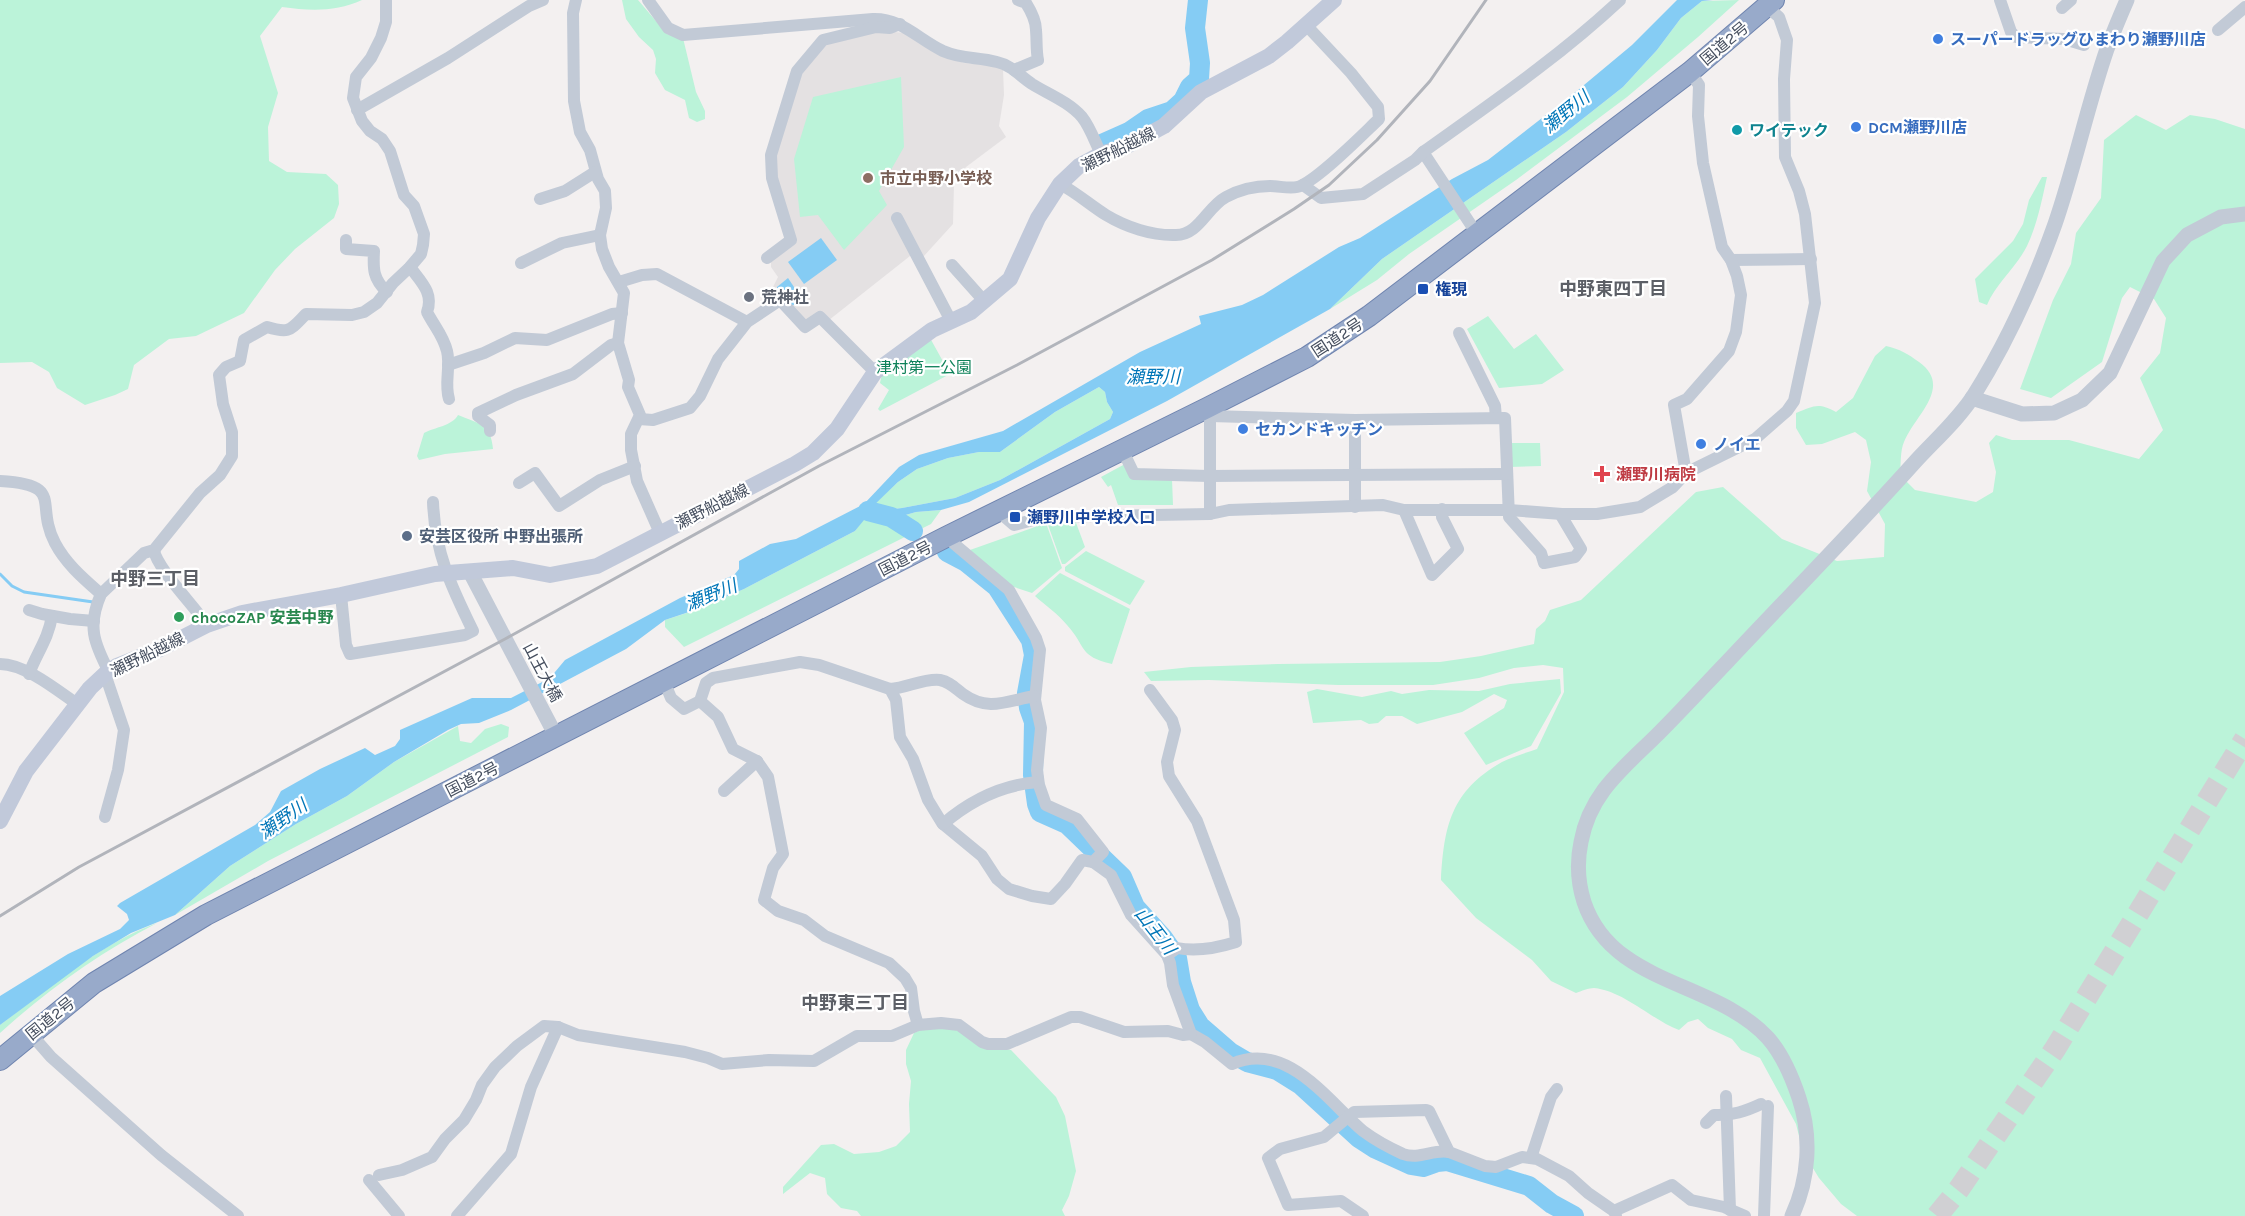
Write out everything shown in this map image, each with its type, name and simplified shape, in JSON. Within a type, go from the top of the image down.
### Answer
[{"type":"highway","name":"国道2号","points":[[0,1060],[94,982],[188,926],[556,735],[946,537],[1208,412],[1322,348],[1369,316],[1472,226],[1690,72],[1771,4]]},
{"type":"main road","name":"瀬野船越線","points":[[0,821],[26,771],[77,704],[107,673],[207,625],[242,612],[446,574],[513,568],[550,575],[597,566],[813,453],[842,423],[875,372],[932,330],[972,312],[1010,279],[1038,218],[1060,184],[1079,166],[1101,154],[1125,147],[1164,126],[1201,92],[1269,56],[1307,26],[1334,0]]},
{"type":"street","points":[[105,818],[118,770],[124,730],[107,673],[93,637],[94,621],[101,594],[144,553],[154,550],[200,493],[220,475],[232,456],[232,432],[223,404],[219,375],[226,368],[240,361],[244,340],[267,327],[284,332],[306,314],[352,315],[364,312],[377,303],[421,254],[424,234],[414,206],[404,195],[390,151],[382,139],[370,131],[362,121],[353,98],[356,77],[371,58],[381,38],[386,22],[386,0]]},
{"type":"street","points":[[357,110],[448,58],[529,6],[543,0]]},
{"type":"street","points":[[576,0],[573,13],[572,52],[574,101],[580,132],[590,150],[595,172],[605,191],[606,208],[600,235],[602,249],[624,293],[618,343],[629,380],[628,387],[640,415],[631,434],[630,444],[637,481],[660,533]]},
{"type":"street","points":[[648,0],[668,28],[683,34],[873,19],[885,19],[900,24],[944,52],[966,59],[996,62],[1014,70],[1029,82],[1071,106],[1083,118],[1101,154]]},
{"type":"street","points":[[1014,70],[1038,60],[1035,47],[1036,30],[1032,14],[1026,3],[1018,0]]},
{"type":"street","points":[[1303,185],[1320,198],[1363,195],[1502,96],[1587,31],[1620,0]]},
{"type":"street","points":[[2000,0],[2011,32],[2016,37],[2064,39],[2084,45]]},
{"type":"street","points":[[1792,1216],[1806,1177],[1807,1126],[1793,1080],[1768,1038],[1747,1021],[1726,1008],[1645,970],[1613,948],[1594,927],[1580,887],[1580,844],[1586,819],[1605,786],[1659,734],[1858,524],[1972,398],[2012,325],[2039,267],[2056,219],[2107,49],[2127,0]]},
{"type":"street","points":[[999,512],[1014,525],[1044,517],[1210,514],[1229,510],[1383,505],[1404,510],[1509,510],[1598,514],[1640,507],[1673,487],[1686,473],[1755,439],[1787,411],[1794,401],[1815,303],[1805,214],[1799,191],[1785,157],[1786,40],[1779,17],[1771,4]]},
{"type":"street","points":[[2218,30],[2245,7]]},
{"type":"street","points":[[767,258],[791,240],[772,178],[771,155],[797,71],[823,40],[876,27],[890,28],[900,24]]},
{"type":"street","points":[[1060,184],[1129,227],[1175,235],[1186,234],[1219,201],[1239,191],[1259,187],[1296,188],[1303,185],[1337,159],[1378,120],[1378,107],[1351,73],[1307,26]]},
{"type":"street","points":[[1686,473],[1674,405],[1687,399],[1729,351],[1736,332],[1741,295],[1731,260],[1722,247],[1703,163],[1698,116],[1699,85],[1690,72]]},
{"type":"street","points":[[1423,152],[1472,226]]},
{"type":"street","points":[[540,199],[565,191],[595,172]]},
{"type":"street","points":[[1972,398],[2022,414],[2054,413],[2082,400],[2110,374],[2163,261],[2187,235],[2221,217],[2245,214]]},
{"type":"street","points":[[897,219],[951,321]]},
{"type":"street","points":[[521,262],[562,243],[600,235]]},
{"type":"street","points":[[346,240],[346,249],[374,251],[373,271],[376,280],[387,292]]},
{"type":"street","points":[[1731,260],[1811,259]]},
{"type":"street","points":[[952,265],[985,302]]},
{"type":"street","points":[[410,267],[429,293],[429,305],[426,312],[441,334],[448,352],[449,399]]},
{"type":"street","points":[[619,282],[642,275],[657,274],[693,296],[747,322]]},
{"type":"street","points":[[639,419],[653,420],[690,408],[700,396],[718,359],[747,322],[780,300],[805,327],[820,318],[875,372]]},
{"type":"street","points":[[448,365],[484,353],[515,338],[547,340],[612,314],[622,313]]},
{"type":"street","points":[[1459,333],[1495,406],[1496,418]]},
{"type":"street","points":[[490,430],[490,425],[478,416],[478,412],[573,374],[611,345],[618,343]]},
{"type":"street","points":[[1210,514],[1208,412],[1355,420],[1505,418],[1509,517],[1541,553],[1544,563],[1575,556],[1581,549],[1562,514]]},
{"type":"street","points":[[1355,420],[1355,507]]},
{"type":"street","points":[[1123,452],[1134,474],[1209,476],[1507,474]]},
{"type":"street","points":[[519,483],[535,473],[559,506],[600,480],[635,466]]},
{"type":"street","points":[[0,481],[21,482],[39,489],[46,501],[47,525],[50,534],[61,554],[101,594]]},
{"type":"street","points":[[341,595],[346,645],[351,654],[473,631],[446,574],[434,519],[433,502]]},
{"type":"street","points":[[1404,510],[1432,575],[1458,549],[1443,518],[1442,509]]},
{"type":"street","points":[[946,537],[1009,591],[1036,638],[1040,656],[1031,696],[1041,728],[1035,782],[1046,805],[1077,819],[1096,859],[1111,875],[1131,915],[1170,952],[1176,995],[1191,1034]]},
{"type":"street","points":[[154,550],[154,558],[163,572],[172,579],[207,625]]},
{"type":"street","name":"山王大橋","points":[[470,572],[556,735]]},
{"type":"street","points":[[29,610],[52,616],[94,621]]},
{"type":"street","points":[[29,674],[35,658],[47,640],[52,616]]},
{"type":"street","points":[[664,681],[671,698],[684,709],[700,701],[706,683],[713,678],[800,662],[819,665],[864,679],[890,690],[913,686],[923,681],[948,682],[965,696],[985,705],[1031,696]]},
{"type":"street","points":[[0,664],[6,664],[39,678],[77,704]]},
{"type":"street","points":[[890,690],[896,700],[900,737],[913,759],[928,800],[943,824],[987,861],[991,871],[1003,884],[1018,893],[1051,899],[1082,860],[1096,859]]},
{"type":"street","points":[[1150,690],[1172,720],[1174,730],[1167,762],[1169,776],[1197,821],[1234,920],[1236,942],[1212,949],[1193,948],[1170,952]]},
{"type":"street","points":[[700,701],[718,717],[733,749],[757,761],[771,784],[774,816],[783,854],[773,868],[764,900],[778,911],[804,920],[825,936],[889,963],[905,978],[911,988],[918,1025]]},
{"type":"street","points":[[724,791],[757,761]]},
{"type":"street","points":[[943,824],[961,809],[989,793],[1006,786],[1035,782]]},
{"type":"street","points":[[399,1216],[374,1177],[402,1170],[432,1156],[464,1120],[482,1085],[495,1067],[517,1046],[544,1026],[558,1027],[578,1035],[685,1052],[722,1064],[769,1060],[814,1061],[857,1036],[892,1036],[918,1025],[950,1022],[959,1025],[982,1042],[1007,1044],[1071,1017],[1080,1017],[1124,1032],[1168,1031],[1184,1035],[1191,1034],[1205,1042],[1232,1064],[1252,1057],[1280,1061],[1318,1087],[1345,1119],[1403,1154],[1419,1156],[1442,1150],[1485,1166],[1496,1167],[1522,1157],[1537,1158],[1569,1176],[1615,1214],[1672,1185],[1691,1200],[1745,1216]]},
{"type":"street","points":[[457,1216],[511,1154],[531,1087],[558,1027]]},
{"type":"street","points":[[30,1033],[51,1057],[152,1148],[238,1216]]},
{"type":"street","points":[[1532,1158],[1551,1097],[1557,1089]]},
{"type":"street","points":[[1726,1096],[1730,1210]]},
{"type":"street","points":[[1706,1123],[1714,1115],[1727,1116],[1764,1105],[1764,1216]]},
{"type":"street","points":[[1363,1216],[1341,1201],[1288,1204],[1268,1158],[1287,1147],[1324,1137],[1354,1112],[1429,1111],[1449,1152]]},
{"type":"shaded area","name":"市立中野小学校","points":[[875,30],[905,33],[941,55],[964,63],[989,65],[1003,69],[1004,95],[999,126],[1006,137],[966,167],[954,184],[953,224],[923,257],[910,256],[829,320],[806,322],[774,292],[773,287],[778,277],[771,267],[771,258],[794,241],[776,171],[776,154],[802,73],[825,43]]},
{"type":"green space","points":[[0,0],[362,0],[342,7],[323,10],[282,7],[260,36],[278,93],[268,127],[269,161],[287,172],[326,174],[338,185],[339,204],[334,218],[295,249],[275,270],[244,313],[196,336],[169,339],[134,365],[128,389],[85,405],[57,388],[49,372],[32,362],[0,363]]},
{"type":"green space","points":[[622,0],[638,0],[667,34],[683,38],[696,92],[705,111],[705,119],[697,122],[689,118],[685,100],[665,90],[655,73],[656,59],[653,50],[639,37],[626,19]]},
{"type":"green space","points":[[1739,0],[1627,97],[1516,180],[1409,254],[1377,280],[1330,309],[1382,259],[1566,132],[1623,87],[1657,50],[1681,18],[1702,1]]},
{"type":"green space","points":[[901,77],[904,147],[879,191],[887,205],[844,250],[818,215],[800,217],[794,159],[813,97]]},
{"type":"green space","points":[[2136,115],[2166,130],[2190,115],[2215,119],[2245,129],[2245,1216],[1857,1216],[1841,1204],[1819,1178],[1803,1152],[1796,1124],[1760,1058],[1741,1050],[1732,1039],[1708,1028],[1698,1019],[1688,1022],[1679,1030],[1616,994],[1594,988],[1576,993],[1551,981],[1532,960],[1476,918],[1441,880],[1448,827],[1461,798],[1471,785],[1502,762],[1537,749],[1564,692],[1563,668],[1543,665],[1514,668],[1479,678],[1433,685],[1338,685],[1209,680],[1151,681],[1144,672],[1191,667],[1278,664],[1440,662],[1481,656],[1534,644],[1536,629],[1545,621],[1550,610],[1581,600],[1696,492],[1723,487],[1782,539],[1837,561],[1884,557],[1885,524],[1867,491],[1871,462],[1866,440],[1855,432],[1822,444],[1806,445],[1796,428],[1796,413],[1816,406],[1836,412],[1853,398],[1875,356],[1886,346],[1904,352],[1919,362],[1929,372],[1933,381],[1928,402],[1909,432],[1902,450],[1900,475],[1915,490],[1976,502],[1993,492],[1996,472],[1989,443],[1996,435],[2012,440],[2069,440],[2139,459],[2163,430],[2140,378],[2160,353],[2166,318],[2154,299],[2130,287],[2122,298],[2102,362],[2051,398],[2020,389],[2053,300],[2071,264],[2076,233],[2101,198],[2104,140]]},
{"type":"green space","points":[[2042,177],[2047,177],[2027,246],[1987,305],[1979,302],[1975,279],[2013,241],[2023,224],[2029,200]]},
{"type":"green space","points":[[1488,316],[1514,349],[1536,334],[1564,370],[1542,384],[1499,388],[1467,329]]},
{"type":"green space","name":"津村第一公園","points":[[930,338],[950,374],[880,411],[878,409],[889,390],[880,383],[882,374]]},
{"type":"green space","points":[[1099,387],[1105,392],[1107,402],[1113,412],[1110,419],[1000,480],[955,498],[902,508],[877,511],[869,509],[898,482],[917,469],[948,458],[979,452],[1000,452],[1055,412]]},
{"type":"green space","points":[[458,415],[483,426],[490,434],[493,449],[445,454],[419,460],[417,456],[424,433],[448,424]]},
{"type":"green space","points":[[1508,443],[1540,443],[1541,466],[1509,467]]},
{"type":"green space","points":[[1125,464],[1172,479],[1173,505],[1118,505],[1111,485],[1108,487],[1101,477]]},
{"type":"green space","points":[[941,510],[931,524],[684,647],[665,627],[665,620],[699,609],[744,589],[855,531],[863,520],[874,518],[888,520],[916,512]]},
{"type":"green space","points":[[1075,520],[1085,547],[1062,564],[1047,522]]},
{"type":"green space","points":[[1046,523],[1062,568],[1032,593],[1011,586],[970,550]]},
{"type":"green space","points":[[1086,551],[1145,581],[1130,605],[1065,571],[1065,567]]},
{"type":"green space","points":[[1060,573],[1130,609],[1112,664],[1088,654],[1056,613],[1035,596]]},
{"type":"green space","points":[[1560,679],[1561,693],[1531,746],[1486,765],[1464,733],[1504,708],[1507,700],[1494,694],[1462,712],[1417,724],[1402,716],[1386,716],[1378,723],[1369,724],[1361,720],[1313,723],[1307,692],[1317,689],[1362,697],[1391,691],[1402,694],[1429,690],[1479,691],[1510,684]]},
{"type":"green space","points":[[501,724],[509,727],[508,737],[268,861],[175,915],[230,866],[296,824],[347,796],[394,762],[458,726],[460,741],[471,743],[485,729]]},
{"type":"green space","points":[[157,923],[115,946],[75,973],[0,1033],[0,1025],[75,968],[115,943]]},
{"type":"green space","points":[[935,1023],[950,1025],[993,1047],[1011,1050],[1056,1097],[1065,1116],[1076,1171],[1069,1196],[1062,1210],[1065,1216],[861,1216],[857,1211],[841,1208],[827,1194],[825,1178],[810,1173],[783,1194],[783,1187],[821,1145],[834,1144],[854,1154],[879,1152],[896,1146],[910,1132],[911,1081],[906,1064],[906,1050],[914,1033]]},
{"type":"water","name":"瀬野川","points":[[1677,0],[1713,0],[1702,1],[1681,18],[1657,50],[1623,87],[1566,132],[1382,259],[1330,309],[1167,401],[969,502],[888,520],[874,518],[864,520],[855,531],[744,589],[698,609],[665,620],[626,649],[511,710],[479,723],[461,724],[448,730],[394,762],[347,796],[296,824],[230,866],[175,915],[131,933],[93,956],[0,1025],[0,996],[68,954],[120,929],[129,920],[127,914],[117,906],[120,903],[255,825],[270,812],[281,791],[320,769],[365,748],[375,755],[395,746],[400,739],[400,730],[472,698],[511,698],[550,678],[565,660],[680,598],[734,575],[739,569],[739,561],[770,544],[796,539],[864,504],[899,467],[919,455],[1003,431],[1140,352],[1201,324],[1199,316],[1242,305],[1263,295],[1339,247],[1360,238],[1452,179],[1488,160],[1632,45]],"holes":[[[1099,387],[1105,392],[1107,402],[1113,412],[1110,419],[1000,480],[955,498],[902,508],[877,511],[870,509],[898,482],[917,469],[948,458],[979,452],[1000,452],[1055,412]]]},
{"type":"water","points":[[821,238],[837,260],[804,284],[788,262]]},
{"type":"water","points":[[788,278],[802,299],[792,306],[777,290],[777,287]]},
{"type":"waterway","points":[[1102,144],[1129,132],[1148,119],[1172,111],[1183,101],[1190,87],[1199,79],[1200,63],[1195,28],[1198,0]]},
{"type":"waterway","name":"山王川","points":[[868,511],[891,517],[913,531]]},
{"type":"waterway","name":"山王川","points":[[947,552],[966,562],[997,587],[1031,640],[1034,655],[1027,693],[1034,722],[1033,775],[1040,812],[1067,824],[1122,877],[1135,907],[1163,938],[1177,958],[1181,982],[1190,1010],[1200,1026],[1230,1052],[1247,1062],[1277,1070],[1301,1085],[1359,1138],[1376,1149],[1411,1165],[1423,1167],[1447,1161],[1529,1186],[1552,1204],[1574,1216]]},
{"type":"waterway","points":[[0,574],[12,586],[24,592],[93,602]]},
{"type":"tunnel","points":[[1937,1216],[1959,1189],[2055,1049],[2245,739]]},
{"type":"railway","points":[[0,916],[79,867],[505,639],[819,466],[1017,365],[1212,260],[1329,185],[1377,140],[1430,81],[1486,0]]},
{"type":"place","name":"スーパードラッグひまわり瀬野川店","points":[[1938,39]]},
{"type":"place","name":"DCM瀬野川店","points":[[1856,127]]},
{"type":"place","name":"ワイテック","points":[[1737,130]]},
{"type":"place","name":"市立中野小学校","points":[[868,178]]},
{"type":"place","name":"権現","points":[[1423,289]]},
{"type":"place","name":"荒神社","points":[[749,297]]},
{"type":"place","name":"セカンドキッチン","points":[[1243,429]]},
{"type":"place","name":"ノイエ","points":[[1701,444]]},
{"type":"place","name":"瀬野川病院","points":[[1602,474]]},
{"type":"place","name":"瀬野川中学校入口","points":[[1015,517]]},
{"type":"place","name":"安芸区役所 中野出張所","points":[[407,536]]},
{"type":"place","name":"chocoZAP 安芸中野","points":[[179,617]]},
{"type":"district","name":"中野東四丁目","points":[[1613,289]]},
{"type":"district","name":"中野三丁目","points":[[155,579]]},
{"type":"district","name":"中野東三丁目","points":[[855,1003]]}]
